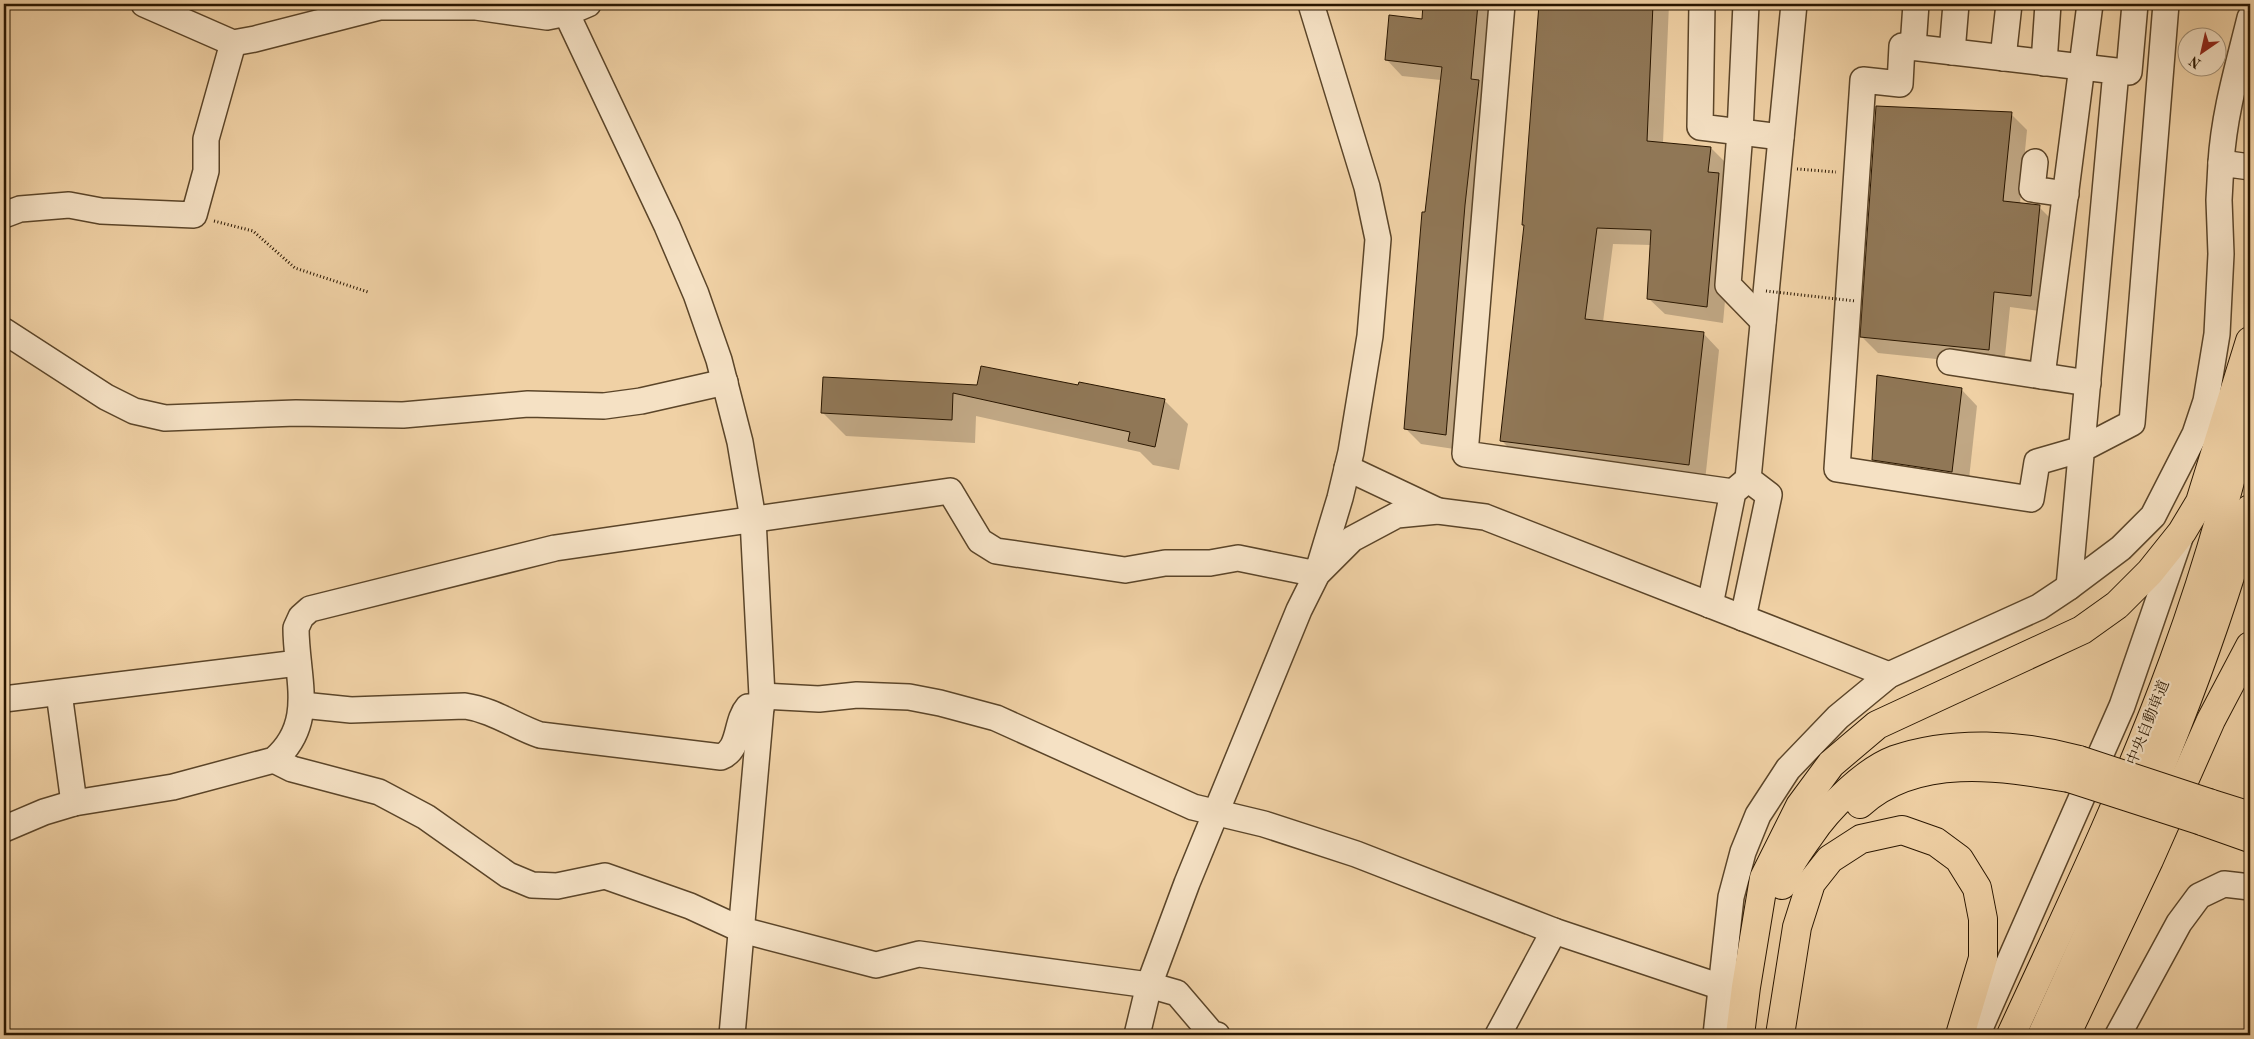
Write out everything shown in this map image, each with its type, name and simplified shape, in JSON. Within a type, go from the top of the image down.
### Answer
[{"type":"highway","points":[[1740,1035],[1764,878],[1800,806],[1831,764],[1877,725],[2082,630],[2117,605],[2150,572],[2182,532],[2200,502],[2250,342]]},
{"type":"highway","name":"中央自動車道","points":[[2011,1035],[2140,746],[2174,659],[2207,561],[2241,441],[2250,398]]},
{"type":"highway","name":"中央自動車道","points":[[2042,1035],[2166,756],[2213,630],[2234,568],[2250,510]]},
{"type":"highway","points":[[2068,1035],[2211,720],[2250,646]]},
{"type":"highway","points":[[1750,1035],[1760,976],[1786,871],[1821,819],[1854,786],[1893,761],[1940,749],[1998,748],[2052,752],[2074,769]]},
{"type":"highway","points":[[1769,1035],[1779,940],[1797,877],[1824,837],[1867,797],[1903,778],[1952,767],[2074,769],[2205,812],[2250,838]]},
{"type":"highway","points":[[2205,812],[2250,816]]},
{"type":"highway","points":[[1780,1035],[1797,927],[1811,883],[1830,859],[1861,839],[1902,830],[1936,842],[1959,859],[1977,888],[1983,919],[1983,958],[1960,1035]]},
{"type":"street","points":[[144,4],[233,43],[380,7],[476,7],[547,17],[572,7],[696,294],[725,382],[740,442],[753,519],[761,702],[732,1035]]},
{"type":"street","points":[[1136,1035],[1149,985],[1216,813],[1299,610],[1317,574],[1347,468],[1370,336],[1378,239],[1367,187],[1311,4]]},
{"type":"street","points":[[1502,4],[1465,454],[1740,485],[1769,495],[1743,618]]},
{"type":"street","points":[[1702,4],[1700,127],[1781,137]]},
{"type":"street","points":[[1746,4],[1740,132],[1728,285],[1763,321]]},
{"type":"street","points":[[1710,606],[1740,485],[1763,321],[1794,4]]},
{"type":"street","points":[[1913,48],[1916,4]]},
{"type":"street","points":[[1952,52],[1956,4]]},
{"type":"street","points":[[2003,58],[2009,4]]},
{"type":"street","points":[[2044,62],[2048,4]]},
{"type":"street","points":[[2042,376],[2090,4]]},
{"type":"street","points":[[2069,587],[2088,383],[2123,71],[2135,4]]},
{"type":"street","points":[[2160,74],[1902,46],[1900,84],[1863,80],[1837,469],[2031,499],[2037,462],[2082,449],[2132,422],[2166,4]]},
{"type":"street","points":[[1716,1035],[1731,897],[1743,852],[1758,815],[1788,769],[1838,717],[1890,675],[2039,607],[2121,548],[2153,516],[2195,434],[2206,400],[2217,334],[2221,254],[2219,200],[2223,130],[2250,18]]},
{"type":"street","points":[[4,215],[20,210],[69,205],[101,211],[194,215],[206,171],[206,139],[233,43]]},
{"type":"street","points":[[2035,162],[2032,189],[2066,194]]},
{"type":"street","points":[[2221,163],[2250,166]]},
{"type":"street","points":[[4,330],[106,397],[134,411],[165,418],[296,414],[403,415],[528,404],[604,406],[641,401],[725,382]]},
{"type":"street","points":[[1950,362],[2088,383]]},
{"type":"street","points":[[1347,468],[1438,511]]},
{"type":"street","points":[[4,829],[44,812],[74,803],[173,787],[274,760],[285,751],[299,725],[302,704],[296,628],[301,617],[310,609],[555,548],[950,492],[980,541],[996,550],[1125,570],[1165,563],[1210,563],[1238,558],[1317,574]]},
{"type":"street","points":[[1317,574],[1352,539],[1397,515],[1438,511],[1486,518],[1890,675]]},
{"type":"street","points":[[1976,1035],[2122,706],[2182,532]]},
{"type":"street","points":[[4,699],[59,694],[298,663]]},
{"type":"street","points":[[59,694],[74,803]]},
{"type":"street","points":[[302,704],[351,710],[465,706],[480,708],[496,714],[524,730],[540,735],[721,757],[729,754],[734,746],[741,715],[748,707],[761,702],[857,695],[908,697],[940,702],[996,718],[1193,807],[1264,824],[1356,854],[1554,931],[1721,987]]},
{"type":"street","points":[[274,760],[292,769],[379,792],[426,818],[508,875],[532,885],[557,886],[605,876],[690,906],[742,930],[876,966],[919,954],[1149,985],[1177,993],[1212,1034],[1217,1035]]},
{"type":"street","points":[[2118,1035],[2179,923],[2199,896],[2224,884],[2250,887]]},
{"type":"street","points":[[1498,1035],[1554,931]]},
{"type":"path","points":[[1778,167],[1857,173]]},
{"type":"path","points":[[194,215],[253,231],[295,268],[368,292]]},
{"type":"path","points":[[1766,291],[1855,301]]},
{"type":"building","points":[[1423,4],[1478,4],[1471,79],[1479,80],[1465,205],[1446,435],[1404,429],[1422,212],[1425,212],[1442,67],[1385,60],[1389,15],[1422,19]]},
{"type":"building","points":[[1539,4],[1653,4],[1647,141],[1711,147],[1708,172],[1719,173],[1707,307],[1647,299],[1651,230],[1597,228],[1585,319],[1704,332],[1689,465],[1500,441],[1524,225],[1522,225]]},
{"type":"building","points":[[1876,106],[2012,112],[2003,201],[2040,205],[2031,296],[1994,292],[1989,350],[1860,337]]},
{"type":"building","points":[[981,366],[1078,385],[1079,382],[1165,399],[1155,447],[1128,441],[1130,432],[953,393],[952,420],[821,413],[823,377],[977,385]]},
{"type":"building","points":[[1877,375],[1962,388],[1952,472],[1872,460]]}]
